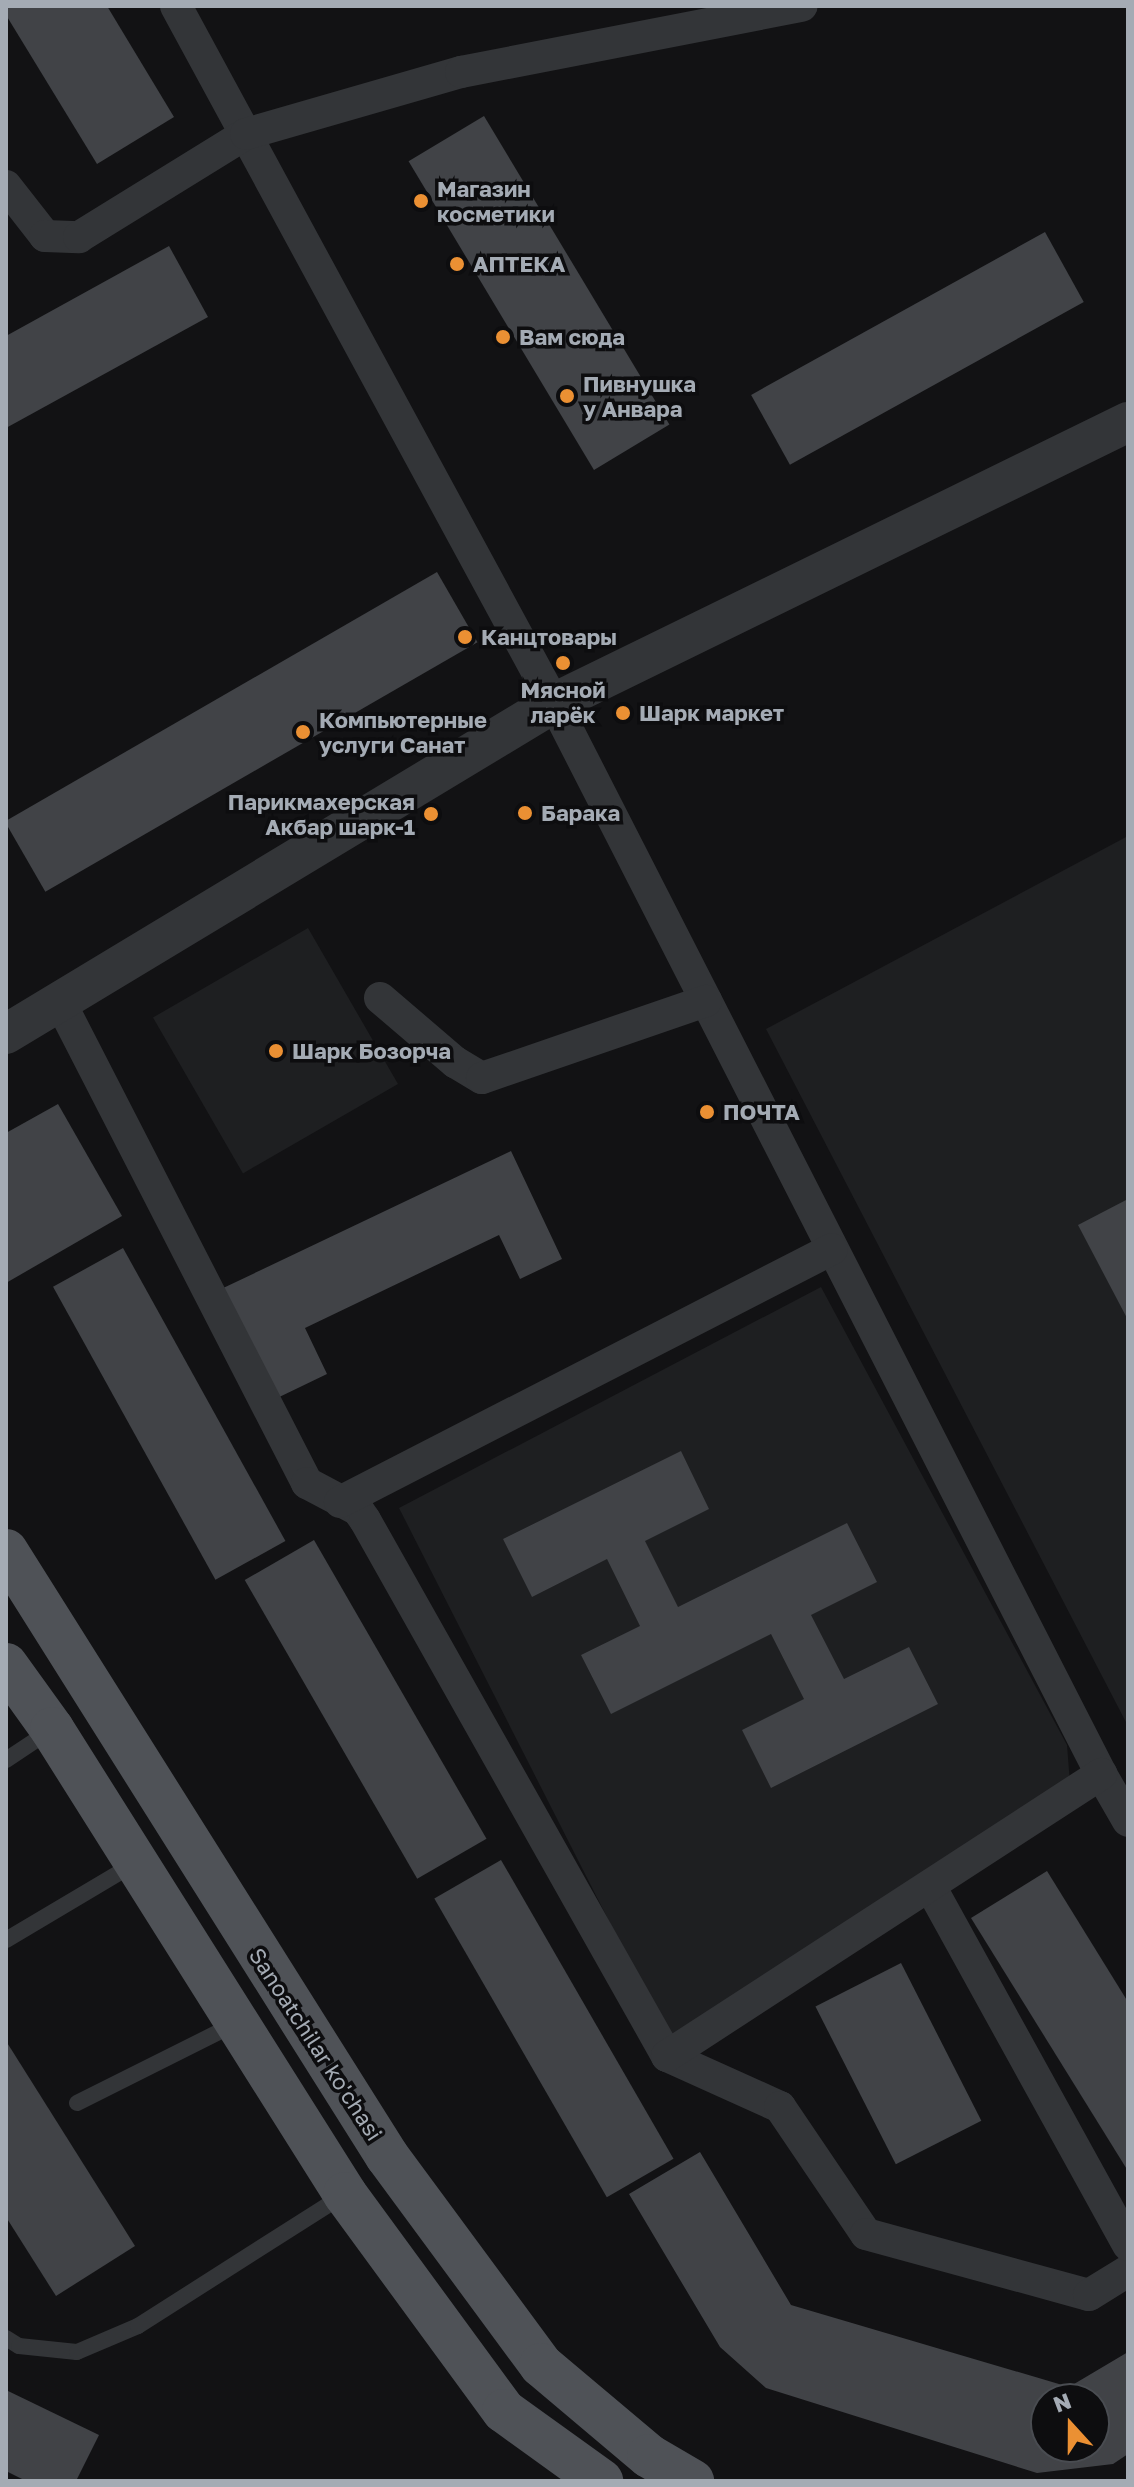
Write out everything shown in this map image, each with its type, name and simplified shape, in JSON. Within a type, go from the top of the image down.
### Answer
[{"type":"main road","name":"Sanoatchilar ko'chasi","points":[[6,1551],[387,2156],[451,2243],[541,2365],[649,2456],[692,2481]]},
{"type":"main road","points":[[6,1665],[52,1729],[345,2194],[504,2411],[601,2481]]},
{"type":"street","points":[[176,6],[554,703],[1101,1774],[1128,1821]]},
{"type":"street","points":[[6,186],[45,236],[79,237],[246,134],[461,72],[802,6]]},
{"type":"street","points":[[6,1034],[554,703],[1128,422]]},
{"type":"street","points":[[380,998],[455,1062],[482,1078],[706,1001]]},
{"type":"street","points":[[60,1002],[307,1483],[358,1510],[365,1520],[667,2056],[780,2107],[866,2234],[1089,2295],[1128,2271]]},
{"type":"street","points":[[340,1502],[832,1249]]},
{"type":"street","points":[[667,2056],[1101,1774]]},
{"type":"street","points":[[930,1886],[1128,2245]]},
{"type":"lane","points":[[6,1760],[52,1729]]},
{"type":"lane","points":[[6,1940],[135,1863]]},
{"type":"lane","points":[[77,2103],[236,2023]]},
{"type":"lane","points":[[6,2338],[19,2346],[77,2352],[138,2326],[345,2194]]},
{"type":"shaded area","points":[[1128,836],[1128,1726],[766,1029]]},
{"type":"shaded area","name":"Шарк Бозорча","points":[[308,928],[398,1084],[243,1173],[153,1018]]},
{"type":"shaded area","points":[[821,1287],[1067,1745],[1070,1783],[671,2043],[399,1508]]},
{"type":"building","points":[[6,6],[107,6],[174,117],[97,164],[6,15]]},
{"type":"building","points":[[484,116],[669,425],[594,470],[409,161]]},
{"type":"building","points":[[1045,232],[1084,302],[790,465],[751,395]]},
{"type":"building","points":[[169,246],[208,317],[6,428],[6,336]]},
{"type":"building","points":[[437,572],[477,642],[45,892],[6,821]]},
{"type":"building","points":[[58,1104],[122,1216],[6,1283],[6,1133]]},
{"type":"building","points":[[511,1151],[562,1259],[520,1279],[499,1235],[305,1328],[327,1374],[271,1401],[219,1290]]},
{"type":"building","points":[[1128,1199],[1128,1320],[1078,1225]]},
{"type":"building","points":[[123,1248],[285,1541],[215,1580],[53,1287]]},
{"type":"building","points":[[681,1451],[709,1509],[645,1541],[678,1607],[847,1523],[877,1582],[811,1615],[844,1679],[909,1647],[938,1704],[771,1788],[742,1730],[804,1699],[771,1634],[611,1714],[581,1655],[640,1626],[607,1559],[532,1597],[503,1539]]},
{"type":"building","points":[[314,1540],[486,1839],[417,1879],[245,1580]]},
{"type":"building","points":[[501,1860],[674,2159],[607,2197],[434,1898]]},
{"type":"building","points":[[1047,1871],[1128,2002],[1128,2171],[971,1918]]},
{"type":"building","points":[[901,1963],[981,2121],[896,2164],[815,2007]]},
{"type":"building","points":[[6,2041],[135,2246],[56,2296],[6,2217]]},
{"type":"building","points":[[700,2152],[791,2305],[1055,2383],[1030,2383],[1030,2463],[1110,2463],[1110,2383],[1076,2383],[1128,2352],[1128,2454],[1113,2464],[1037,2473],[766,2388],[720,2347],[629,2194]]},
{"type":"building","points":[[6,2390],[99,2435],[76,2481],[26,2481],[6,2471]]},
{"type":"place","name":"Магазин косметики","points":[[421,201]]},
{"type":"place","name":"АПТЕКА","points":[[457,264]]},
{"type":"place","name":"Вам сюда","points":[[503,337]]},
{"type":"place","name":"Пивнушка у Анвара","points":[[567,396]]},
{"type":"place","name":"Канцтовары","points":[[465,637]]},
{"type":"place","name":"Мясной ларёк","points":[[563,663]]},
{"type":"place","name":"Шарк маркет","points":[[623,713]]},
{"type":"place","name":"Компьютерные услуги Санат","points":[[303,732]]},
{"type":"place","name":"Барака","points":[[525,813]]},
{"type":"place","name":"Парикмахерская Акбар шарк-1","points":[[431,814]]},
{"type":"place","name":"Шарк Бозорча","points":[[276,1051]]},
{"type":"place","name":"ПОЧТА","points":[[707,1112]]}]
